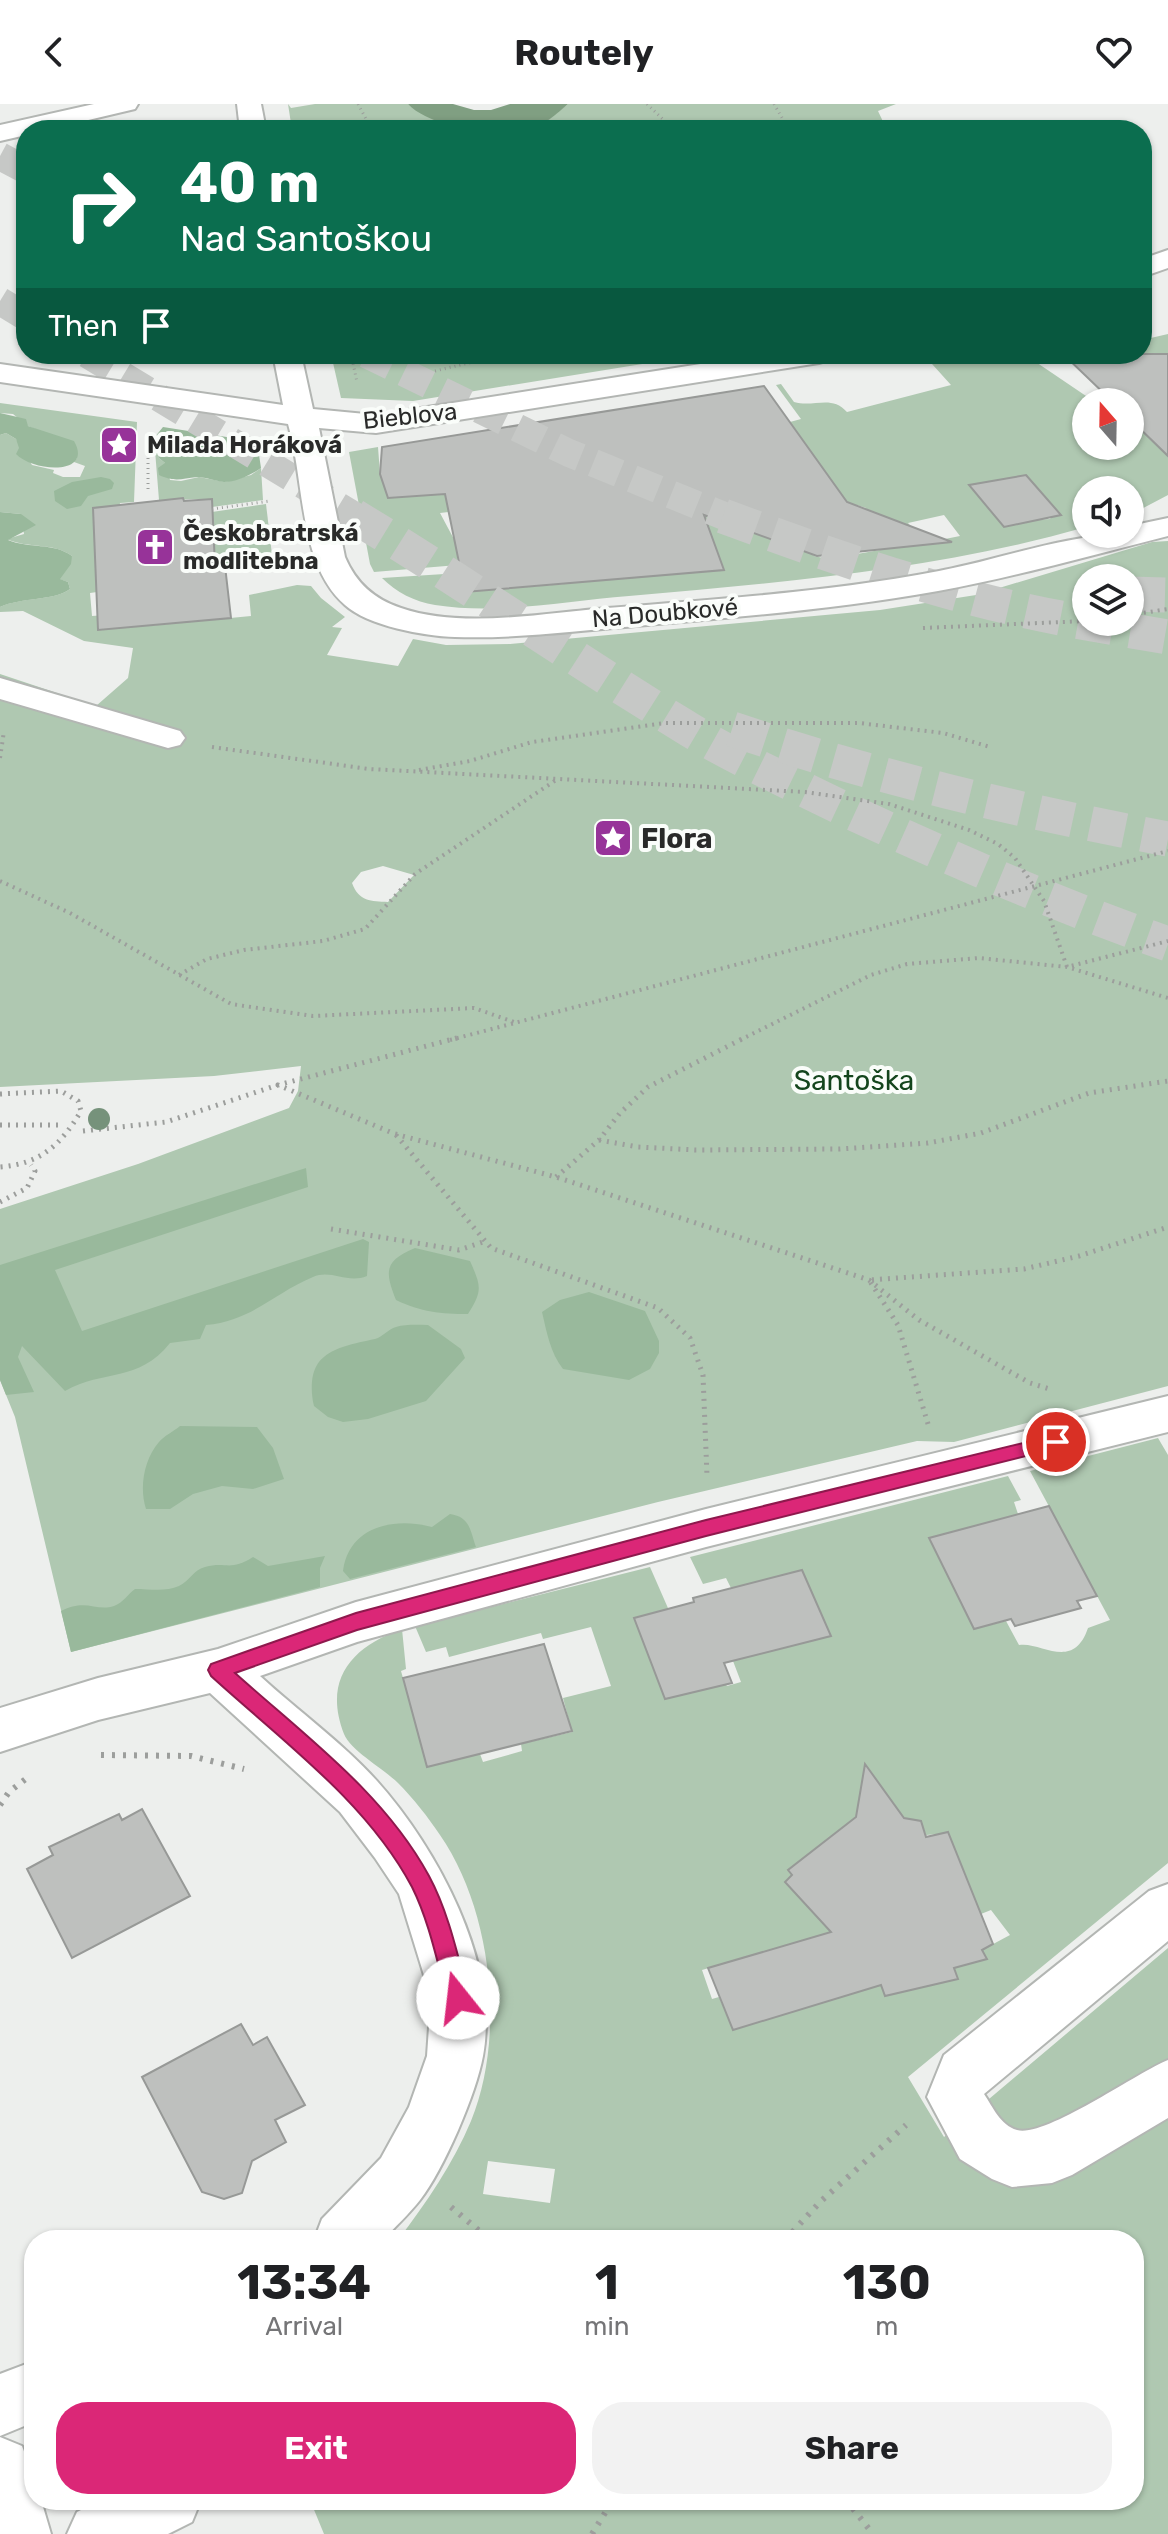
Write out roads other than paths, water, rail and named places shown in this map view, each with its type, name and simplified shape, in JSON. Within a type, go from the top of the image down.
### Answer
[{"type":"street","points":[[56,120],[126,104]]},
{"type":"street","name":"Na Doubkové","points":[[288,364],[292,388],[310,447],[329,557],[337,576],[358,600],[393,617],[452,627],[511,626],[790,603],[939,581],[1167,528]]},
{"type":"street","name":"Bieblova","points":[[0,373],[301,417],[376,424],[756,364]]},
{"type":"street","points":[[0,688],[168,738]]},
{"type":"street","points":[[0,1730],[98,1699],[218,1670],[356,1622],[706,1528],[1168,1414]]},
{"type":"street","points":[[218,1670],[358,1796],[393,1841],[421,1882],[439,1929],[458,1998],[455,2056],[433,2120],[401,2178],[352,2230]]},
{"type":"street","points":[[1168,1908],[964,2074],[955,2097],[980,2139],[1012,2159],[1052,2155],[1168,2087]]},
{"type":"street","points":[[0,2405],[24,2395]]},
{"type":"street","points":[[0,2468],[19,2534]]},
{"type":"street","points":[[99,2534],[149,2510]]},
{"type":"tunnel","points":[[0,156],[16,165]]},
{"type":"tunnel","points":[[0,301],[16,311]]},
{"type":"tunnel","points":[[104,364],[358,518]]},
{"type":"tunnel","points":[[387,364],[569,453],[729,518]]},
{"type":"tunnel","points":[[354,516],[641,699],[739,757],[960,862],[1168,944]]},
{"type":"tunnel","points":[[723,516],[867,567],[954,593],[1033,613],[1168,637]]},
{"type":"tunnel","points":[[1144,594],[1168,595]]},
{"type":"tunnel","points":[[732,729],[948,792],[1168,839]]},
{"type":"place","name":"Milada Horáková","points":[[119,445]]},
{"type":"place","name":"Českobratrská modlitebna","points":[[155,547]]},
{"type":"place","name":"Flora","points":[[613,838]]},
{"type":"park label","name":"Santoška","points":[[854,1080]]}]
